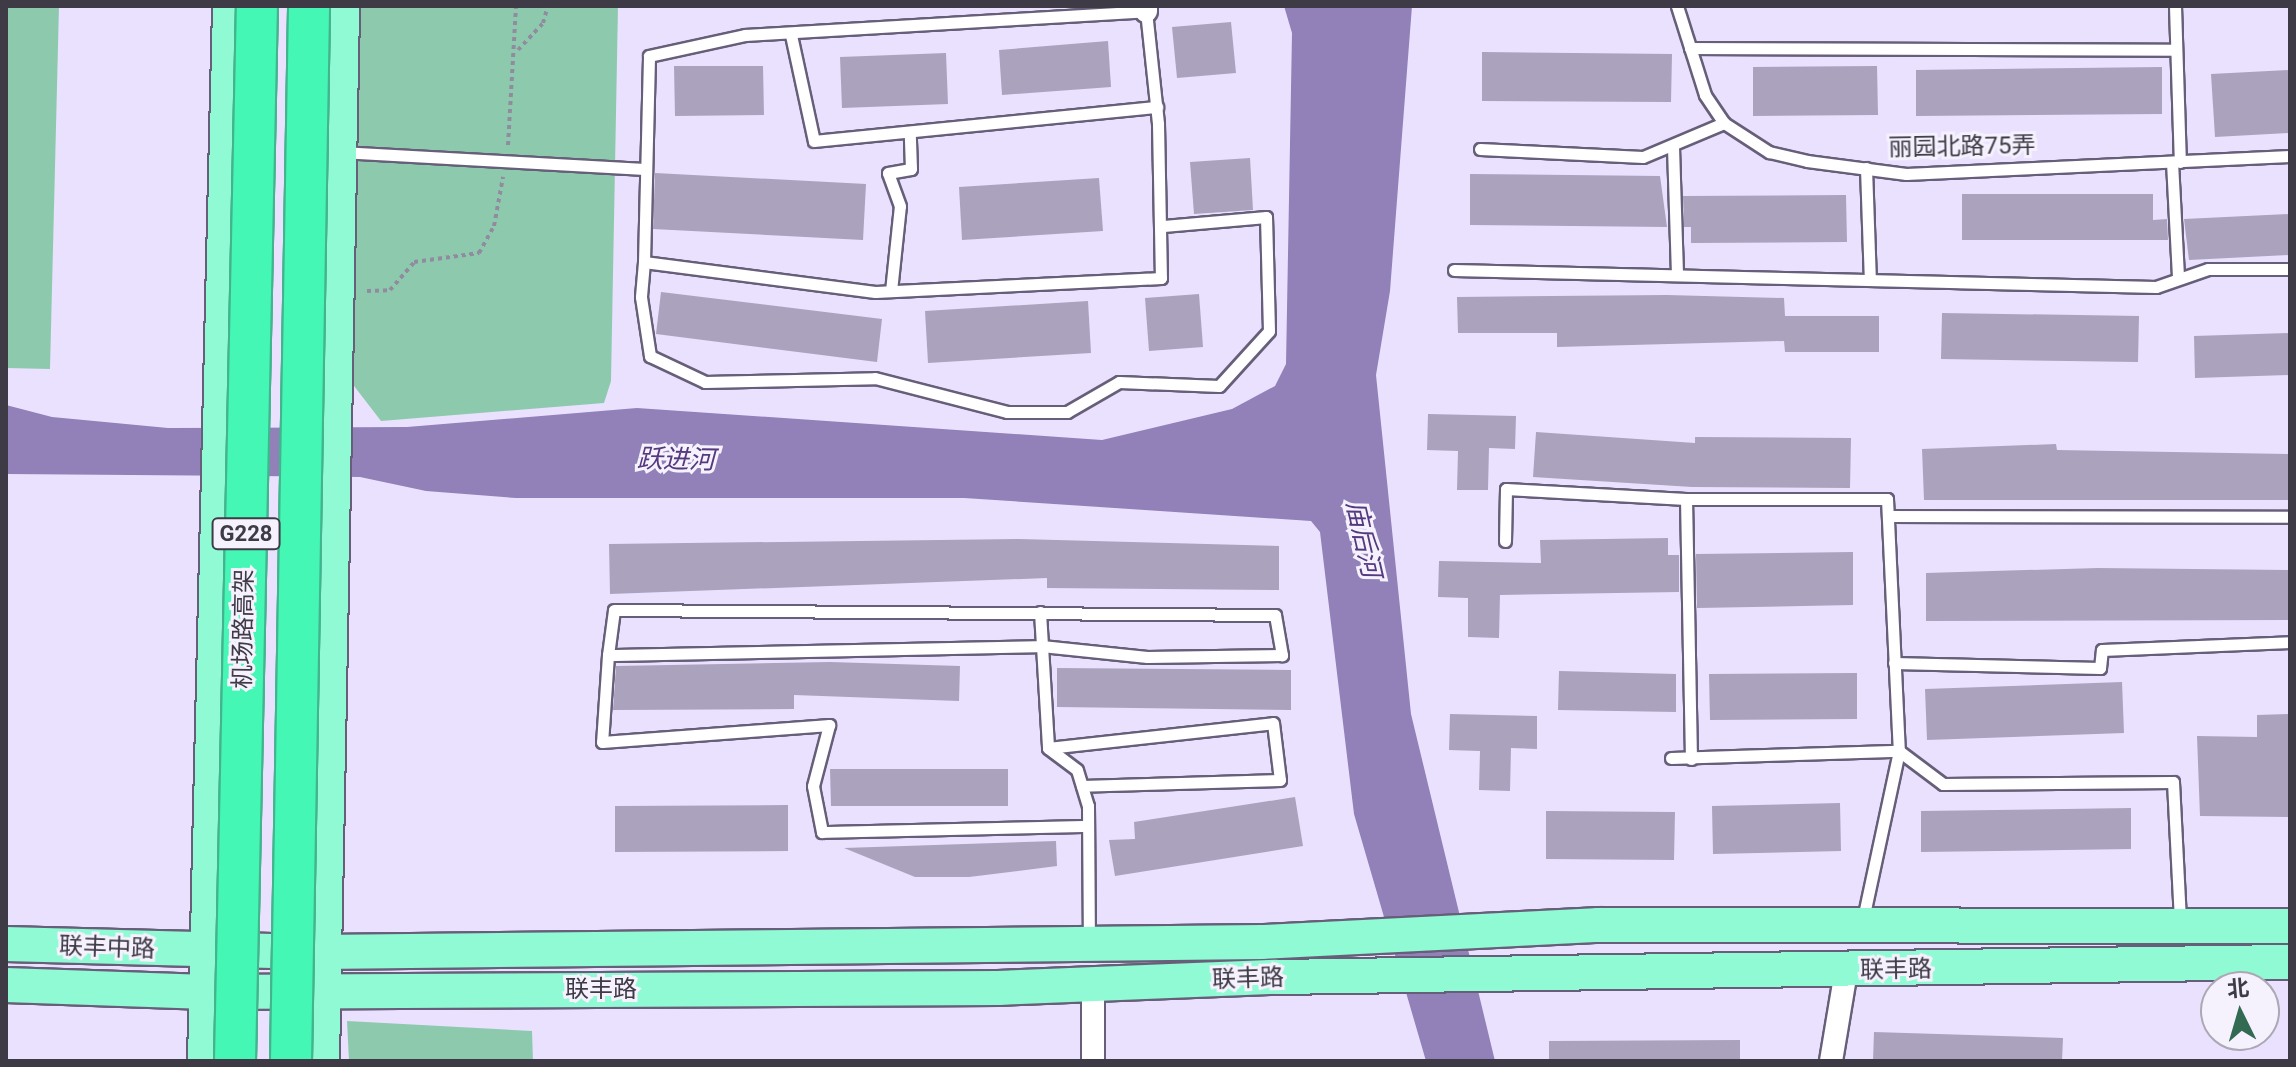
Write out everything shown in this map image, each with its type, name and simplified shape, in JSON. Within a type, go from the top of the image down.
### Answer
[{"type":"highway","name":"机场路高架","points":[[235,1061],[257,6]]},
{"type":"highway","name":"G228","points":[[291,1061],[309,6]]},
{"type":"main road","points":[[205,1061],[219,475],[225,391],[230,6]]},
{"type":"main road","points":[[322,1061],[320,952],[342,6]]},
{"type":"main road","name":"联丰路","points":[[208,951],[1262,942],[1598,925],[2180,930],[2290,926]]},
{"type":"main road","name":"联丰中路","points":[[6,944],[208,951]]},
{"type":"main road","name":"联丰路","points":[[207,992],[1093,984],[1276,977],[1846,971],[2290,962]]},
{"type":"main road","name":"联丰中路","points":[[6,985],[207,992]]},
{"type":"street","points":[[1831,1061],[1846,971]]},
{"type":"street","points":[[1093,984],[1093,1061]]},
{"type":"lane","name":"丽园北路75弄","points":[[1677,6],[1705,95],[1724,123],[1769,152],[1906,174],[2290,156]]},
{"type":"lane","points":[[2175,6],[2178,275]]},
{"type":"lane","points":[[644,262],[891,291],[1161,278],[1163,226],[1157,107],[1146,9],[791,35],[745,35],[649,56],[641,297],[650,356],[705,382],[875,378],[1007,412],[1067,412],[1119,382],[1219,386],[1269,331],[1266,217],[1163,226]]},
{"type":"lane","points":[[791,35],[814,141],[1157,107]]},
{"type":"lane","points":[[1690,48],[2175,50]]},
{"type":"lane","points":[[1480,149],[1643,157],[1724,123]]},
{"type":"lane","points":[[891,291],[900,206],[888,173],[911,169],[910,132]]},
{"type":"lane","points":[[1673,147],[1677,275]]},
{"type":"lane","points":[[338,152],[644,169]]},
{"type":"lane","points":[[1866,168],[1870,280]]},
{"type":"lane","points":[[1454,270],[2156,287],[2178,275],[2290,269]]},
{"type":"lane","points":[[1505,541],[1506,489],[1686,499],[1887,499],[1899,751],[1861,927]]},
{"type":"lane","points":[[1686,499],[1691,759]]},
{"type":"lane","points":[[1888,516],[2290,517]]},
{"type":"lane","points":[[608,655],[1042,646],[1147,657],[1282,655],[1275,615],[614,610],[608,655],[602,742],[829,725],[813,786],[822,832],[1088,826]]},
{"type":"lane","points":[[1040,612],[1048,748],[1077,770],[1088,826],[1089,944]]},
{"type":"lane","points":[[1894,663],[2100,668],[2102,650],[2290,642]]},
{"type":"lane","points":[[1048,748],[1273,723],[1280,780],[1082,786]]},
{"type":"lane","points":[[1671,758],[1899,751],[1943,784],[2173,782],[2180,930]]},
{"type":"path","points":[[364,291],[390,290],[414,262],[479,253],[494,226],[506,161],[516,52],[516,6]]},
{"type":"path","points":[[516,52],[543,23],[548,6]]},
{"type":"green space","points":[[6,6],[59,6],[50,369],[6,368]]},
{"type":"green space","points":[[354,6],[618,6],[611,381],[604,403],[381,421],[351,382]]},
{"type":"green space","points":[[347,1021],[532,1031],[533,1061],[349,1061]]},
{"type":"water","points":[[1284,6],[1412,6],[1390,291],[1376,375],[1411,714],[1495,1061],[1426,1061],[1354,814],[1320,532],[1311,521],[964,498],[516,498],[426,491],[360,477],[6,474],[6,405],[52,417],[168,428],[407,427],[637,408],[1102,440],[1232,409],[1275,386],[1286,364],[1292,33]]},
{"type":"building","points":[[1231,22],[1236,73],[1177,78],[1172,27]]},
{"type":"building","points":[[1108,41],[1111,87],[1002,95],[999,50]]},
{"type":"building","points":[[1482,52],[1672,54],[1671,102],[1482,101]]},
{"type":"building","points":[[946,53],[948,104],[842,108],[840,57]]},
{"type":"building","points":[[674,66],[763,66],[764,115],[675,116]]},
{"type":"building","points":[[1877,66],[1878,115],[1753,116],[1753,67]]},
{"type":"building","points":[[2162,67],[2162,114],[1916,116],[1916,70]]},
{"type":"building","points":[[2290,70],[2290,133],[2215,137],[2211,74]]},
{"type":"building","points":[[1250,158],[1253,210],[1194,214],[1190,162]]},
{"type":"building","points":[[655,173],[866,184],[863,240],[653,229]]},
{"type":"building","points":[[1470,174],[1660,176],[1667,227],[1470,225]]},
{"type":"building","points":[[1099,178],[1103,231],[962,240],[959,187]]},
{"type":"building","points":[[1962,194],[2153,194],[2153,220],[2167,219],[2168,240],[1962,240]]},
{"type":"building","points":[[1846,195],[1847,242],[1691,243],[1691,227],[1684,227],[1683,196]]},
{"type":"building","points":[[2290,214],[2290,255],[2189,260],[2184,219]]},
{"type":"building","points":[[661,292],[882,319],[877,362],[656,334]]},
{"type":"building","points":[[1199,294],[1203,347],[1149,351],[1145,298]]},
{"type":"building","points":[[1667,295],[1784,298],[1785,316],[1879,316],[1879,352],[1785,352],[1784,341],[1557,347],[1557,333],[1458,333],[1457,297]]},
{"type":"building","points":[[1088,301],[1091,353],[928,363],[925,311]]},
{"type":"building","points":[[1942,313],[2139,316],[2138,362],[1941,359]]},
{"type":"building","points":[[2290,333],[2290,375],[2195,378],[2194,336]]},
{"type":"building","points":[[1428,414],[1516,416],[1515,449],[1489,448],[1488,490],[1457,490],[1458,451],[1427,450]]},
{"type":"building","points":[[1536,432],[1695,443],[1695,437],[1851,438],[1850,488],[1692,487],[1533,477]]},
{"type":"building","points":[[2056,444],[2057,450],[2290,454],[2290,500],[1924,500],[1922,449]]},
{"type":"building","points":[[1668,538],[1668,555],[1679,555],[1679,592],[1500,595],[1499,638],[1468,637],[1468,598],[1438,597],[1439,561],[1541,563],[1540,540]]},
{"type":"building","points":[[1019,539],[1279,546],[1279,590],[1047,588],[1047,578],[610,594],[609,544]]},
{"type":"building","points":[[1853,552],[1853,605],[1697,608],[1696,554]]},
{"type":"building","points":[[2098,568],[2290,570],[2290,620],[1926,621],[1926,573]]},
{"type":"building","points":[[830,662],[960,666],[959,701],[794,695],[794,709],[613,710],[616,666]]},
{"type":"building","points":[[1057,668],[1291,670],[1291,710],[1057,707]]},
{"type":"building","points":[[1559,671],[1676,674],[1676,712],[1558,710]]},
{"type":"building","points":[[1857,673],[1857,719],[1710,720],[1709,674]]},
{"type":"building","points":[[2122,682],[2124,733],[1927,740],[1925,689]]},
{"type":"building","points":[[1450,714],[1537,716],[1537,749],[1511,748],[1510,791],[1479,790],[1480,751],[1449,750]]},
{"type":"building","points":[[2290,714],[2290,817],[2200,816],[2197,736],[2257,737],[2257,715]]},
{"type":"building","points":[[830,769],[1008,769],[1008,806],[831,806]]},
{"type":"building","points":[[1295,797],[1303,846],[1115,876],[1109,840],[1135,839],[1134,822]]},
{"type":"building","points":[[1840,803],[1841,851],[1713,854],[1712,806]]},
{"type":"building","points":[[788,805],[788,851],[615,852],[615,806]]},
{"type":"building","points":[[2131,808],[2131,849],[1921,852],[1921,811]]},
{"type":"building","points":[[1546,811],[1675,812],[1674,860],[1546,859]]},
{"type":"building","points":[[1056,841],[1057,866],[969,877],[915,877],[844,848]]},
{"type":"building","points":[[1874,1032],[2063,1038],[2062,1061],[1873,1061]]},
{"type":"building","points":[[1740,1040],[1740,1061],[1549,1061],[1549,1041]]},
{"type":"water label","name":"跃进河","points":[[676,460]]},
{"type":"water label","name":"庙后河","points":[[1363,539]]}]
